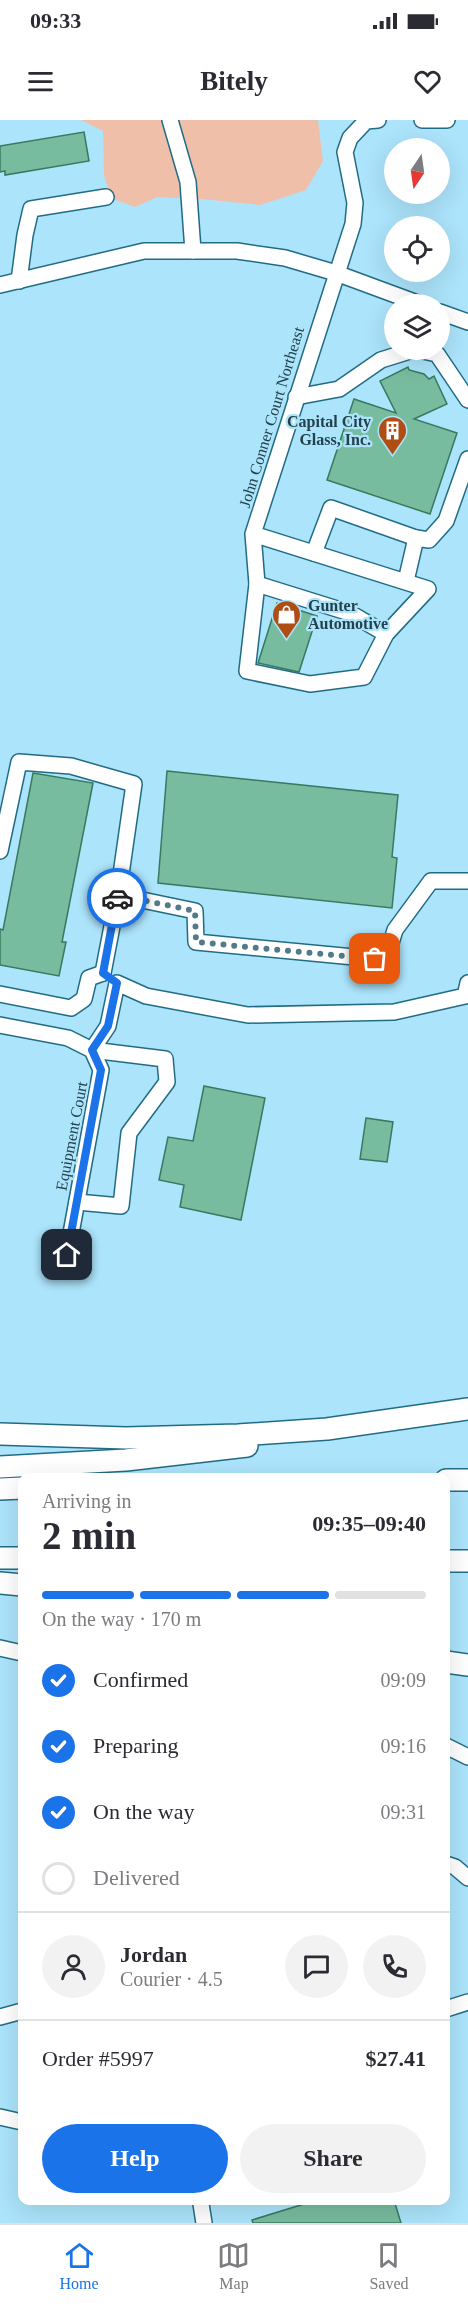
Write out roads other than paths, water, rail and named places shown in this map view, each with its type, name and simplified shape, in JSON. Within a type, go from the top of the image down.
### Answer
[{"type":"highway","points":[[0,1434],[126,1438],[238,1435],[327,1429],[468,1409]]},
{"type":"highway","points":[[0,1467],[60,1465],[183,1455],[282,1441],[327,1429]]},
{"type":"highway","points":[[450,1480],[468,1480]]},
{"type":"highway","points":[[0,1489],[18,1488]]},
{"type":"highway","points":[[0,1558],[18,1558]]},
{"type":"highway","points":[[450,1561],[468,1561]]},
{"type":"highway","points":[[0,1583],[18,1585]]},
{"type":"highway","points":[[450,1663],[468,1665]]},
{"type":"street","points":[[170,120],[188,182],[193,251]]},
{"type":"street","name":"John Conner Court Northeast","points":[[378,120],[366,121],[350,138],[345,152],[355,204],[347,244],[253,534],[428,589],[386,634]]},
{"type":"street","points":[[422,120],[447,120]]},
{"type":"street","points":[[19,281],[31,209],[106,197]]},
{"type":"street","points":[[0,285],[144,251],[247,252],[285,258],[336,273],[393,294]]},
{"type":"street","points":[[450,316],[468,322]]},
{"type":"street","points":[[296,397],[339,389],[384,359]]},
{"type":"street","points":[[441,360],[468,400]]},
{"type":"street","points":[[314,553],[331,508],[416,538],[429,540],[446,521],[468,459]]},
{"type":"street","points":[[253,534],[257,584],[247,671],[310,684],[364,677],[386,634],[350,613],[257,584]]},
{"type":"street","points":[[405,581],[416,538]]},
{"type":"street","points":[[0,851],[19,762],[71,766],[134,784],[118,895],[103,973]]},
{"type":"street","points":[[118,895],[195,911],[196,942],[375,959],[388,953],[395,930],[430,881],[468,881]]},
{"type":"street","points":[[103,973],[117,983],[146,996],[248,1015],[394,1012],[465,996],[468,983]]},
{"type":"street","points":[[0,994],[71,1008],[84,999],[89,978],[103,973]]},
{"type":"street","points":[[92,1050],[108,1026],[117,983]]},
{"type":"street","points":[[0,1025],[68,1038],[92,1050],[165,1059],[167,1082],[129,1133],[121,1206],[77,1202]]},
{"type":"street","name":"Equipment Court","points":[[67,1255],[101,1070],[92,1050]]},
{"type":"street","points":[[0,1648],[18,1652]]},
{"type":"street","points":[[450,1748],[468,1757]]},
{"type":"street","points":[[450,1865],[468,1878]]},
{"type":"street","points":[[450,2008],[468,2002]]},
{"type":"street","points":[[0,2017],[18,2012]]},
{"type":"street","points":[[0,2117],[18,2121]]},
{"type":"street","points":[[203,2205],[204,2223]]},
{"type":"place","name":"Capital City Glass, Inc.","points":[[392,456]]},
{"type":"place","name":"Gunter Automotive","points":[[287,640]]}]
